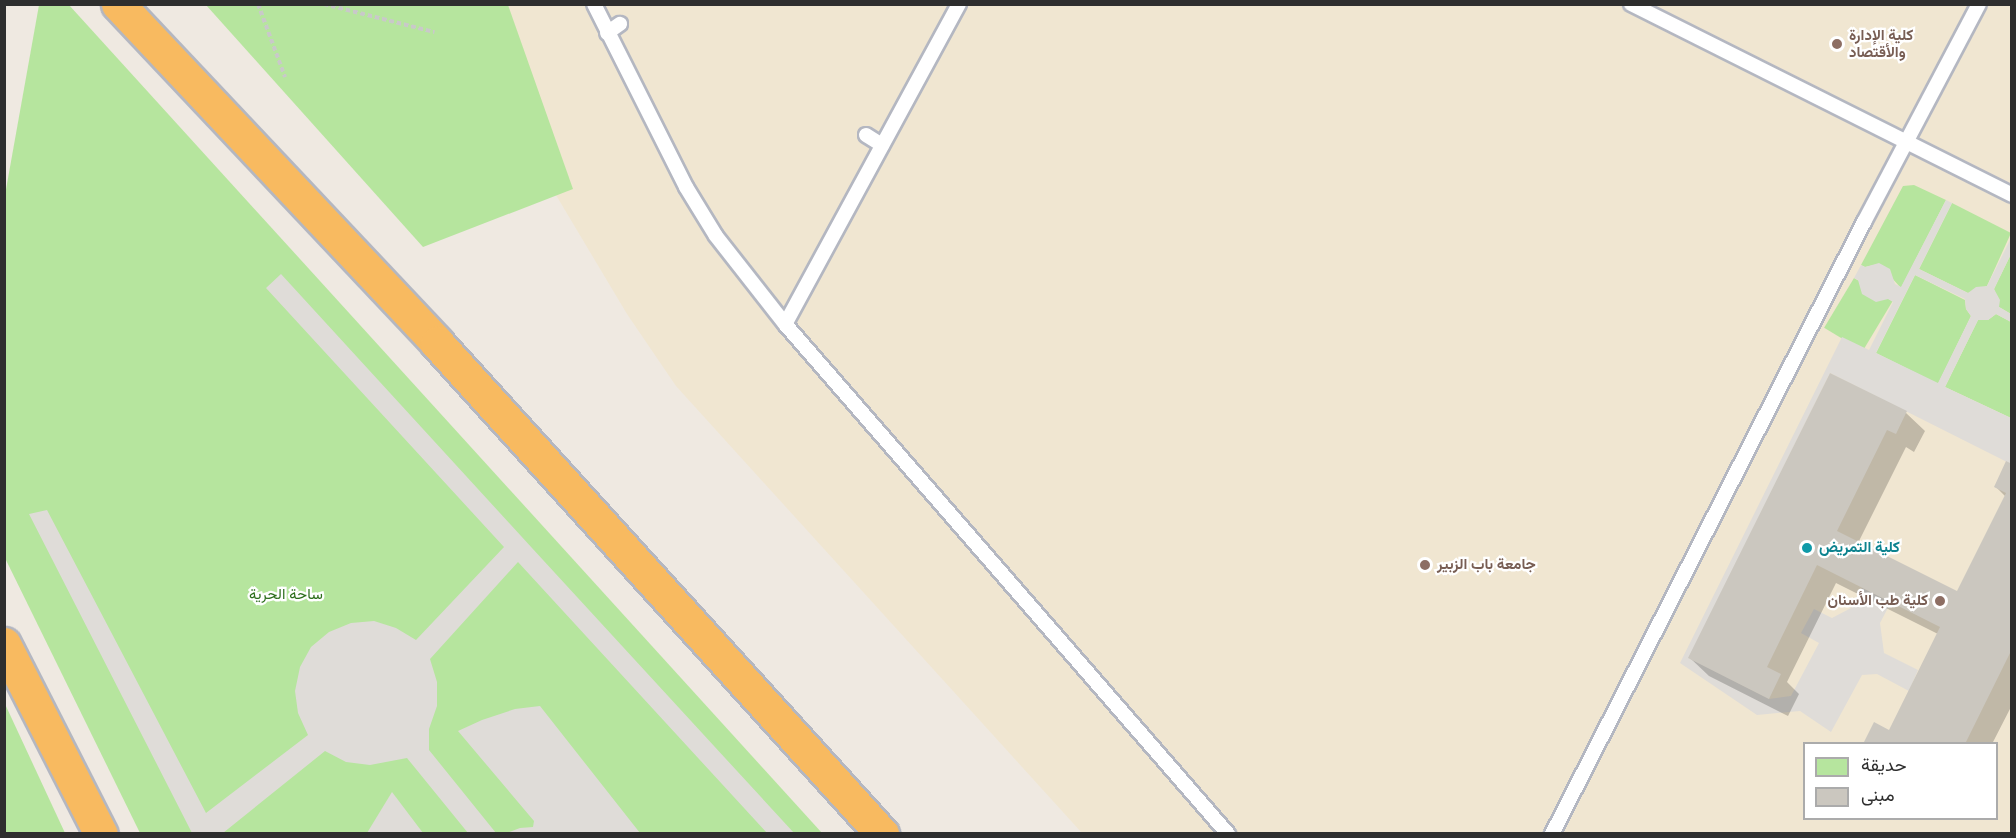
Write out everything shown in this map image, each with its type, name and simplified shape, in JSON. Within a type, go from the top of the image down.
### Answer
[{"type":"highway","points":[[118,4],[437,343],[882,834]]},
{"type":"highway","points":[[4,644],[101,834]]},
{"type":"lane","points":[[594,4],[686,187],[716,236],[785,324],[1228,834]]},
{"type":"lane","points":[[785,324],[959,4]]},
{"type":"lane","points":[[1631,4],[2012,195]]},
{"type":"lane","points":[[1552,834],[1979,4]]},
{"type":"lane","points":[[607,33],[620,24]]},
{"type":"lane","points":[[866,135],[882,145]]},
{"type":"path","points":[[258,4],[285,77]]},
{"type":"path","points":[[324,4],[434,32]]},
{"type":"shaded area","name":"جامعة باب الزبير","points":[[467,5],[2011,5],[2011,833],[1082,833],[676,386],[627,314],[547,180]]},
{"type":"shaded area","points":[[1946,200],[1952,203],[1919,269],[1968,293],[1976,287],[1987,286],[2011,238],[2011,254],[1994,289],[2000,300],[1999,307],[2011,314],[2011,322],[1996,314],[1988,320],[1978,320],[1945,387],[2011,418],[2011,464],[1830,373],[1689,658],[1769,699],[1791,696],[1819,643],[1801,633],[1814,609],[1832,618],[1851,608],[1862,588],[1891,602],[1880,623],[1884,653],[1918,670],[1909,691],[1877,674],[1862,675],[1831,732],[1800,711],[1757,715],[1680,663],[1842,337],[1869,350],[1893,302],[1888,299],[1876,302],[1862,294],[1858,280],[1854,278],[1861,265],[1865,267],[1879,263],[1890,269],[1895,284],[1901,287]],"holes":[[[1915,275],[1965,299],[1966,309],[1971,316],[1938,383],[1876,353]]]},
{"type":"shaded area","points":[[281,274],[794,833],[767,833],[518,562],[430,659],[437,682],[437,706],[429,729],[429,750],[496,833],[468,833],[407,758],[370,765],[346,762],[325,751],[223,833],[192,833],[29,514],[47,510],[206,813],[308,735],[298,713],[295,691],[300,667],[311,647],[329,632],[351,623],[374,621],[396,628],[416,640],[504,547],[266,288]]},
{"type":"shaded area","points":[[540,706],[640,833],[507,833],[520,828],[533,827],[534,821],[458,731],[515,709]]},
{"type":"shaded area","points":[[392,792],[423,833],[367,833]]},
{"type":"green space","name":"ساحة الحرية","points":[[39,5],[69,5],[822,833],[140,833],[5,558],[5,195]]},
{"type":"green space","points":[[206,5],[508,5],[573,189],[423,247]]},
{"type":"green space","points":[[1914,185],[1946,200],[1901,288],[1879,264],[1865,267],[1861,265],[1903,186]]},
{"type":"green space","points":[[1952,203],[2011,233],[1987,286],[1968,293],[1919,269]]},
{"type":"green space","points":[[2011,254],[2011,314],[1999,307],[1994,289]]},
{"type":"green space","points":[[1915,275],[1965,300],[1966,309],[1971,316],[1938,384],[1876,353]]},
{"type":"green space","points":[[1854,278],[1893,301],[1863,351],[1824,328]]},
{"type":"green space","points":[[1996,314],[2011,322],[2011,418],[1945,387],[1978,320],[1988,320]]},
{"type":"green space","points":[[5,704],[65,833],[5,833]]},
{"type":"building","name":"كلية التمريض","points":[[1830,373],[1907,411],[1896,434],[1887,430],[1837,531],[1957,591],[2006,493],[1994,487],[2006,461],[2012,464],[2012,649],[1966,742],[1864,742],[1874,722],[1889,730],[1940,627],[1817,565],[1767,667],[1781,674],[1769,699],[1688,658]]},
{"type":"place","name":"كلية الإدارة والأقتصاد","points":[[1837,44]]},
{"type":"place","name":"كلية التمريض","points":[[1807,548]]},
{"type":"place","name":"جامعة باب الزبير","points":[[1425,565]]},
{"type":"place","name":"كلية طب الأسنان","points":[[1940,601]]}]
